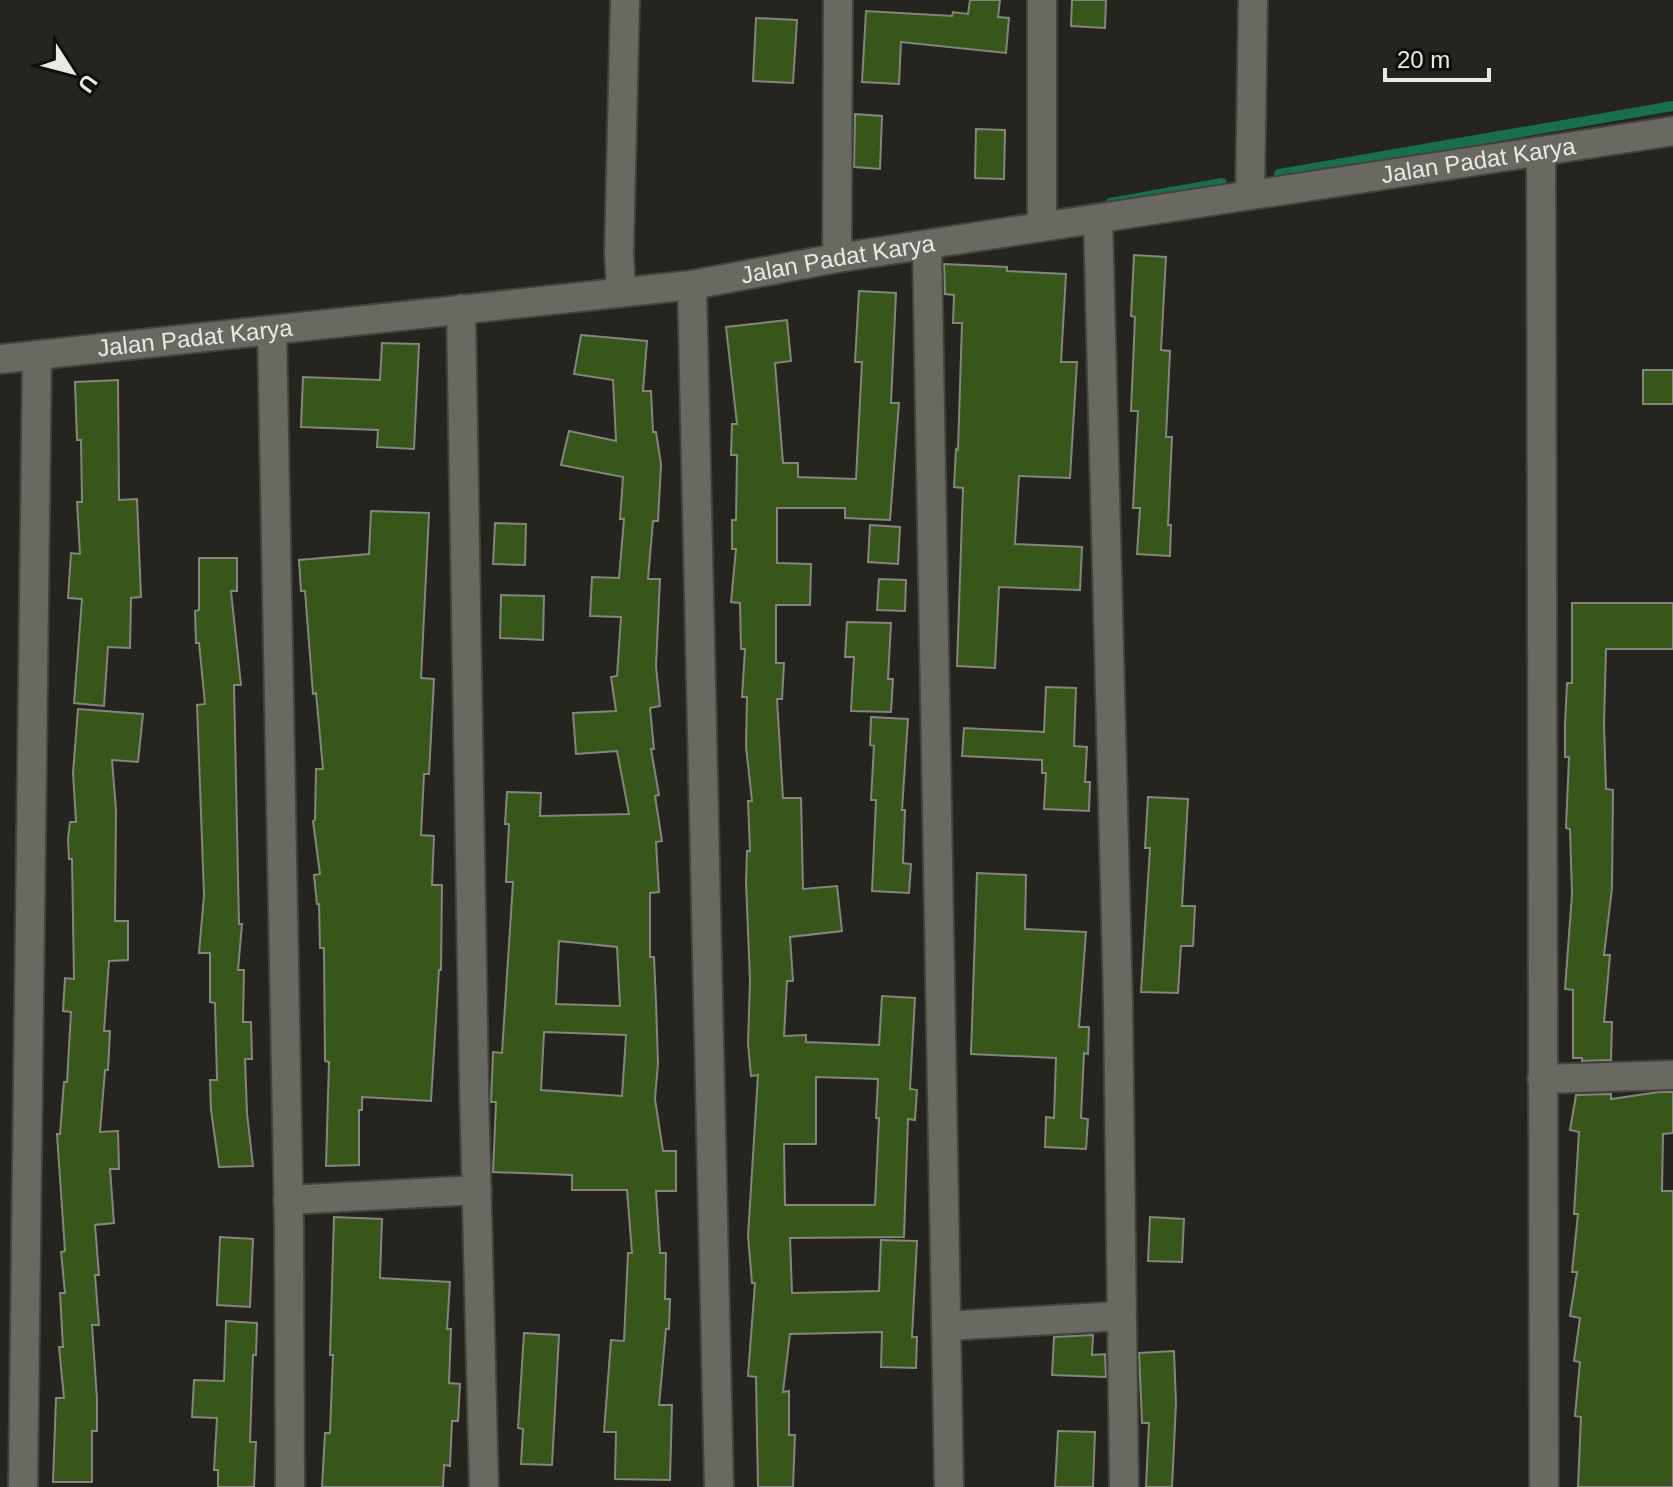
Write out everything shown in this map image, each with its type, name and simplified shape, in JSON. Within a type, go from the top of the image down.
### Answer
[{"type":"street","points":[[621,291],[619,253],[625,0]]},
{"type":"street","points":[[837,258],[838,0]]},
{"type":"street","points":[[1042,0],[1042,227]]},
{"type":"street","points":[[1250,195],[1253,0]]},
{"type":"street","name":"Jalan Padat Karya","points":[[0,359],[692,285],[837,258],[1673,131]]},
{"type":"street","points":[[1541,151],[1544,1487]]},
{"type":"street","points":[[1098,219],[1118,1002],[1124,1487]]},
{"type":"street","points":[[927,245],[949,1487]]},
{"type":"street","points":[[692,285],[719,1487]]},
{"type":"street","points":[[461,309],[484,1487]]},
{"type":"street","points":[[272,330],[288,1200],[290,1487]]},
{"type":"street","points":[[23,1487],[37,355]]},
{"type":"street","points":[[1542,1079],[1673,1075]]},
{"type":"street","points":[[288,1200],[477,1190]]},
{"type":"street","points":[[946,1326],[1121,1316]]},
{"type":"building","points":[[970,0],[1000,0],[998,17],[1009,18],[1006,53],[901,42],[899,84],[862,82],[866,11],[952,16],[953,12],[968,14]]},
{"type":"building","points":[[1072,0],[1106,0],[1105,28],[1071,26]]},
{"type":"building","points":[[756,18],[797,20],[793,83],[753,81]]},
{"type":"building","points":[[855,114],[882,116],[880,169],[854,167]]},
{"type":"building","points":[[976,129],[1005,130],[1004,179],[975,178]]},
{"type":"building","points":[[1134,255],[1166,257],[1161,350],[1170,351],[1166,437],[1172,437],[1168,525],[1171,525],[1170,556],[1137,554],[1140,508],[1133,508],[1138,411],[1131,411]]},
{"type":"building","points":[[944,264],[1066,274],[1061,362],[1077,362],[1070,478],[1019,476],[1015,544],[1082,547],[1080,590],[999,587],[995,668],[957,666],[963,488],[954,487],[962,323],[953,323],[954,295],[945,294]]},
{"type":"building","points":[[859,291],[896,293],[891,403],[899,403],[890,520],[845,518],[845,508],[777,508],[777,563],[811,564],[810,605],[776,605],[776,663],[784,663],[782,699],[777,699],[783,798],[801,798],[803,889],[837,886],[842,931],[790,937],[793,981],[787,981],[784,1036],[806,1035],[806,1042],[879,1045],[882,996],[915,998],[910,1089],[917,1090],[915,1120],[908,1119],[904,1237],[790,1238],[792,1293],[879,1291],[881,1240],[917,1241],[912,1337],[917,1337],[916,1368],[881,1367],[882,1332],[790,1334],[783,1392],[789,1391],[789,1435],[795,1435],[793,1487],[758,1487],[756,1377],[748,1376],[755,1283],[752,1283],[748,1236],[758,1075],[751,1076],[748,1044],[750,981],[746,882],[747,851],[750,851],[748,801],[752,801],[746,747],[747,697],[742,697],[745,649],[741,649],[740,603],[731,602],[736,549],[732,549],[732,520],[736,520],[737,455],[731,455],[732,424],[737,424],[726,327],[787,320],[791,361],[775,363],[783,463],[798,463],[798,477],[856,479],[862,362],[855,362]],"holes":[[[816,1077],[878,1079],[875,1205],[785,1205],[784,1144],[816,1144]]]},
{"type":"building","points":[[581,335],[647,341],[643,391],[651,391],[653,432],[656,432],[661,464],[658,521],[653,521],[648,579],[660,579],[656,666],[660,706],[650,708],[654,749],[651,749],[659,795],[655,796],[662,841],[656,842],[659,892],[650,893],[650,957],[654,957],[658,1063],[655,1099],[663,1151],[676,1151],[676,1191],[656,1191],[660,1253],[666,1253],[665,1299],[670,1299],[659,1405],[672,1405],[670,1480],[615,1479],[616,1432],[604,1432],[611,1340],[624,1341],[628,1253],[632,1253],[627,1190],[572,1190],[572,1175],[493,1172],[496,1102],[491,1102],[493,1052],[502,1053],[513,882],[506,882],[507,792],[541,793],[540,816],[629,814],[617,751],[576,754],[573,713],[616,711],[611,677],[617,676],[621,617],[590,616],[592,577],[619,578],[624,519],[620,519],[623,477],[561,465],[569,431],[616,441],[613,380],[574,374]],"holes":[[[559,941],[617,947],[620,1006],[556,1004]],[[544,1032],[626,1035],[622,1096],[541,1090]]]},
{"type":"building","points":[[382,343],[419,344],[414,449],[377,447],[378,430],[301,427],[303,377],[380,380]]},
{"type":"building","points":[[1643,370],[1673,370],[1673,404],[1643,404]]},
{"type":"building","points":[[118,380],[119,500],[137,499],[141,597],[131,598],[130,648],[108,647],[104,706],[74,703],[82,599],[68,598],[71,553],[80,554],[77,502],[82,502],[81,440],[77,440],[75,382]]},
{"type":"building","points":[[371,511],[429,513],[421,678],[434,679],[429,774],[424,774],[421,835],[434,836],[432,885],[442,885],[441,970],[431,1101],[362,1097],[362,1110],[359,1110],[359,1165],[326,1166],[329,1062],[325,1061],[324,948],[320,948],[319,904],[314,875],[320,874],[313,821],[316,769],[323,769],[316,693],[313,694],[305,591],[301,591],[299,560],[369,554]]},
{"type":"building","points":[[495,523],[526,524],[525,565],[493,564]]},
{"type":"building","points":[[870,525],[900,527],[898,564],[868,562]]},
{"type":"building","points":[[199,558],[237,558],[237,591],[231,591],[241,685],[234,685],[239,924],[242,924],[238,970],[244,970],[243,1022],[251,1022],[252,1059],[245,1059],[253,1166],[219,1167],[211,1110],[210,1080],[217,1080],[215,1003],[210,1002],[210,953],[199,953],[204,895],[197,705],[205,704],[199,643],[196,643]]},
{"type":"building","points":[[879,579],[906,580],[905,611],[877,610]]},
{"type":"building","points":[[501,595],[544,596],[543,640],[500,638]]},
{"type":"building","points":[[1572,603],[1673,603],[1673,649],[1606,649],[1606,789],[1613,790],[1612,888],[1604,955],[1610,955],[1604,1022],[1612,1022],[1611,1060],[1582,1061],[1582,1058],[1573,1058],[1573,990],[1565,989],[1572,894],[1570,829],[1566,828],[1569,757],[1565,757],[1565,724],[1567,683],[1572,683]]},
{"type":"building","points":[[847,622],[891,623],[888,679],[893,679],[891,712],[851,711],[854,657],[845,657]]},
{"type":"building","points":[[1046,687],[1076,688],[1074,746],[1087,747],[1085,782],[1090,782],[1089,811],[1044,809],[1046,773],[1042,773],[1042,760],[962,756],[964,728],[1044,732]]},
{"type":"building","points":[[78,709],[143,714],[138,762],[112,760],[116,810],[115,921],[128,921],[128,960],[109,961],[104,1031],[110,1031],[100,1132],[118,1131],[119,1169],[110,1169],[114,1223],[95,1225],[99,1325],[92,1325],[97,1431],[92,1431],[92,1482],[53,1482],[56,1398],[64,1398],[59,1347],[63,1347],[60,1293],[65,1293],[61,1252],[65,1251],[57,1134],[60,1134],[64,1082],[67,1082],[71,1012],[63,1011],[65,978],[74,979],[72,859],[69,859],[68,839],[70,822],[76,822],[73,773]]},
{"type":"building","points":[[871,717],[908,719],[902,810],[905,810],[903,863],[911,864],[909,893],[872,891],[876,800],[871,800],[874,746],[870,745]]},
{"type":"building","points":[[1148,797],[1188,799],[1182,906],[1195,906],[1193,946],[1181,946],[1178,993],[1141,992],[1150,848],[1145,848]]},
{"type":"building","points":[[977,873],[1026,875],[1025,929],[1086,932],[1079,1027],[1089,1027],[1088,1054],[1084,1053],[1081,1118],[1088,1119],[1086,1149],[1045,1147],[1046,1117],[1054,1118],[1056,1058],[971,1054]]},
{"type":"building","points":[[1673,1092],[1673,1133],[1663,1134],[1662,1191],[1673,1191],[1673,1487],[1578,1487],[1581,1417],[1575,1416],[1580,1362],[1574,1361],[1580,1318],[1570,1316],[1577,1272],[1572,1272],[1578,1214],[1574,1214],[1579,1132],[1570,1130],[1576,1095],[1611,1094],[1611,1099]]},
{"type":"building","points":[[334,1217],[382,1219],[380,1278],[450,1282],[447,1329],[451,1329],[449,1383],[460,1384],[458,1421],[452,1421],[450,1466],[444,1465],[443,1487],[322,1487],[325,1433],[330,1433]]},
{"type":"building","points":[[1150,1217],[1184,1219],[1182,1262],[1148,1261]]},
{"type":"building","points":[[220,1237],[253,1239],[250,1307],[217,1305]]},
{"type":"building","points":[[226,1321],[257,1323],[250,1442],[256,1442],[254,1487],[218,1487],[218,1470],[214,1470],[217,1418],[192,1417],[194,1380],[224,1381]]},
{"type":"building","points":[[524,1333],[559,1335],[552,1465],[521,1464],[523,1429],[518,1428]]},
{"type":"building","points":[[1093,1335],[1092,1355],[1105,1354],[1106,1377],[1052,1375],[1054,1337]]},
{"type":"building","points":[[1174,1351],[1176,1403],[1172,1487],[1146,1487],[1149,1423],[1142,1423],[1139,1353]]},
{"type":"building","points":[[1058,1431],[1095,1432],[1093,1487],[1055,1487]]},
{"type":"waterway","points":[[1279,174],[1673,106]]},
{"type":"waterway","points":[[1110,203],[1222,183]]}]
